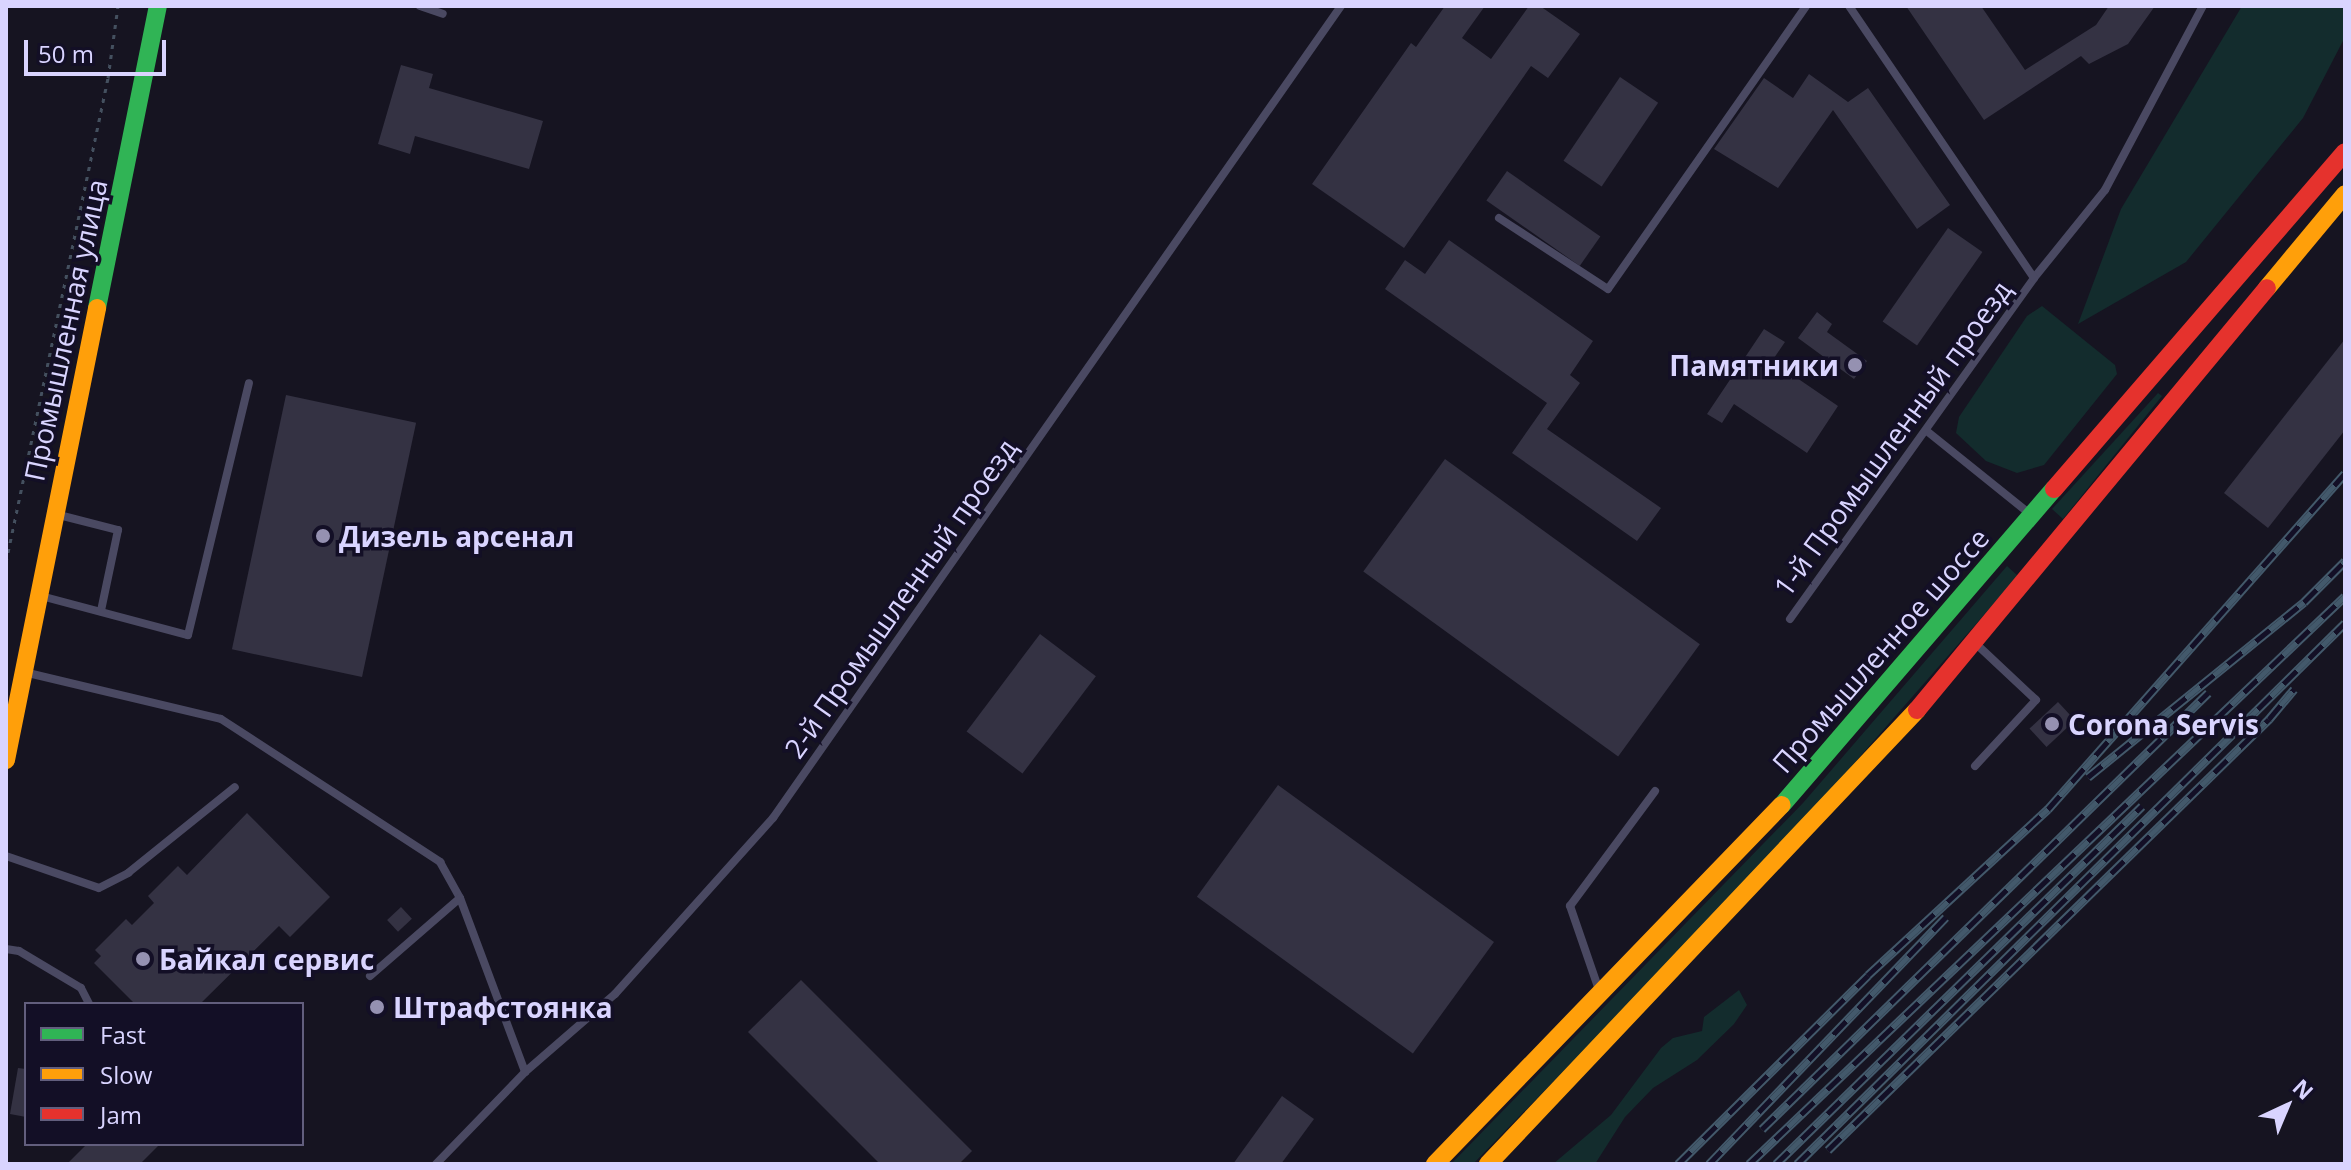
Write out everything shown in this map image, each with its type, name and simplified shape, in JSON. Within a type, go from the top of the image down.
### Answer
[{"type":"main road","name":"Промышленная улица","points":[[6,760],[158,6]]},
{"type":"main road","name":"Промышленное шоссе","points":[[1435,1164],[1785,803],[2345,152]]},
{"type":"main road","points":[[1488,1164],[1757,887],[1975,643],[2345,194]]},
{"type":"main road","points":[[2031,515],[2060,541]]},
{"type":"lane","points":[[420,6],[443,14]]},
{"type":"lane","name":"2-й Промышленный проезд","points":[[436,1164],[525,1072],[615,994],[773,818],[1341,6]]},
{"type":"lane","points":[[1499,218],[1608,289],[1806,6]]},
{"type":"lane","name":"1-й Промышленный проезд","points":[[1790,619],[1928,432],[2034,278],[1849,6]]},
{"type":"lane","points":[[2034,278],[2105,190],[2203,6]]},
{"type":"lane","points":[[39,595],[188,635],[249,383]]},
{"type":"lane","points":[[1928,432],[2031,515]]},
{"type":"lane","points":[[55,514],[118,530],[101,611]]},
{"type":"lane","points":[[1975,643],[2036,700],[1975,766]]},
{"type":"lane","points":[[23,672],[221,719],[440,862],[460,898],[525,1072]]},
{"type":"lane","points":[[6,856],[99,888],[128,873],[235,787]]},
{"type":"lane","points":[[1600,995],[1570,906],[1655,791]]},
{"type":"lane","points":[[370,976],[460,898]]},
{"type":"lane","points":[[6,949],[19,951],[81,988],[88,1002]]},
{"type":"path","points":[[6,562],[108,78],[118,6]]},
{"type":"green space","points":[[2242,6],[2345,6],[2345,37],[2303,118],[2186,262],[2078,324],[2121,209]]},
{"type":"green space","points":[[2042,306],[2115,365],[2117,374],[2044,465],[2017,473],[1986,461],[1956,433],[1959,417],[2027,316]]},
{"type":"green space","points":[[2158,393],[2162,396],[2063,519],[2052,509]]},
{"type":"green space","points":[[2007,566],[2018,576],[1772,857],[1473,1164],[1451,1164],[1803,803]]},
{"type":"green space","points":[[1739,990],[1747,1005],[1734,1024],[1697,1060],[1653,1088],[1625,1117],[1595,1164],[1553,1164],[1611,1115],[1661,1048],[1673,1038],[1702,1031],[1704,1017]]},
{"type":"building","points":[[1445,6],[1485,6],[1462,38],[1491,59],[1529,6],[1540,6],[1580,34],[1548,78],[1531,66],[1404,248],[1312,184],[1411,43],[1416,47]]},
{"type":"building","points":[[1906,6],[1981,6],[2025,70],[2096,25],[2109,6],[2155,6],[2128,44],[2089,64],[2081,56],[1984,120]]},
{"type":"building","points":[[401,65],[433,74],[429,88],[543,121],[529,169],[415,136],[410,154],[378,144]]},
{"type":"building","points":[[1809,74],[1848,102],[1868,88],[1950,205],[1917,229],[1833,110],[1778,188],[1714,149],[1764,78],[1793,98]]},
{"type":"building","points":[[1620,77],[1658,103],[1602,186],[1564,161]]},
{"type":"building","points":[[1507,171],[1600,236],[1580,266],[1486,200]]},
{"type":"building","points":[[1948,228],[1982,252],[1917,345],[1883,321]]},
{"type":"building","points":[[1449,240],[1593,341],[1570,375],[1580,383],[1547,429],[1661,508],[1637,541],[1512,453],[1547,403],[1385,289],[1405,260],[1425,274]]},
{"type":"building","points":[[1817,312],[1832,324],[1827,332],[1867,361],[1854,379],[1798,338]]},
{"type":"building","points":[[1764,329],[1785,342],[1772,361],[1838,406],[1807,453],[1734,404],[1722,423],[1707,414]]},
{"type":"building","points":[[2345,339],[2345,430],[2268,528],[2224,493]]},
{"type":"building","name":"Дизель арсенал","points":[[286,395],[416,423],[362,677],[232,649]]},
{"type":"building","points":[[1445,459],[1700,644],[1618,757],[1363,571]]},
{"type":"building","points":[[1040,634],[1096,676],[1022,774],[967,731]]},
{"type":"building","name":"Corona Servis","points":[[2058,702],[2075,720],[2047,747],[2029,729]]},
{"type":"building","points":[[1278,785],[1494,942],[1413,1054],[1197,897]]},
{"type":"building","points":[[247,813],[330,897],[290,937],[279,926],[202,1002],[133,1002],[94,963],[101,956],[95,950],[126,919],[132,925],[154,903],[148,896],[178,866],[187,875]]},
{"type":"building","points":[[401,907],[412,919],[398,932],[387,920]]},
{"type":"building","points":[[801,980],[972,1151],[959,1164],[880,1164],[748,1032]]},
{"type":"building","points":[[18,1068],[24,1069],[24,1117],[10,1114]]},
{"type":"building","points":[[1282,1096],[1314,1119],[1281,1164],[1233,1164]]},
{"type":"building","points":[[85,1146],[158,1146],[140,1164],[67,1164]]},
{"type":"railway","points":[[1678,1164],[1868,975],[2048,809],[2345,473]]},
{"type":"railway","points":[[2088,777],[2304,602],[2345,561]]},
{"type":"railway","points":[[1749,1164],[2345,596]]},
{"type":"railway","points":[[1797,1164],[2345,623]]},
{"type":"railway","points":[[1828,1150],[2269,719],[2294,689]]},
{"type":"railway","points":[[1762,1129],[2208,693]]},
{"type":"railway","points":[[1776,1164],[2142,806]]},
{"type":"railway","points":[[1709,1164],[1946,917]]},
{"type":"traffic: fast","points":[[97,308],[158,6]]},
{"type":"traffic: fast","points":[[1782,805],[2054,489]]},
{"type":"traffic: slow","points":[[2267,288],[2345,194]]},
{"type":"traffic: slow","points":[[6,760],[97,308]]},
{"type":"traffic: slow","points":[[1488,1164],[1917,710]]},
{"type":"traffic: slow","points":[[1435,1164],[1782,805]]},
{"type":"traffic: jam","points":[[2054,489],[2345,152]]},
{"type":"traffic: jam","points":[[1917,710],[2267,288]]},
{"type":"place","name":"Памятники","points":[[1855,365]]},
{"type":"place","name":"Дизель арсенал","points":[[323,536]]},
{"type":"place","name":"Corona Servis","points":[[2052,724]]},
{"type":"place","name":"Байкал сервис","points":[[143,959]]},
{"type":"place","name":"Штрафстоянка","points":[[377,1007]]}]
